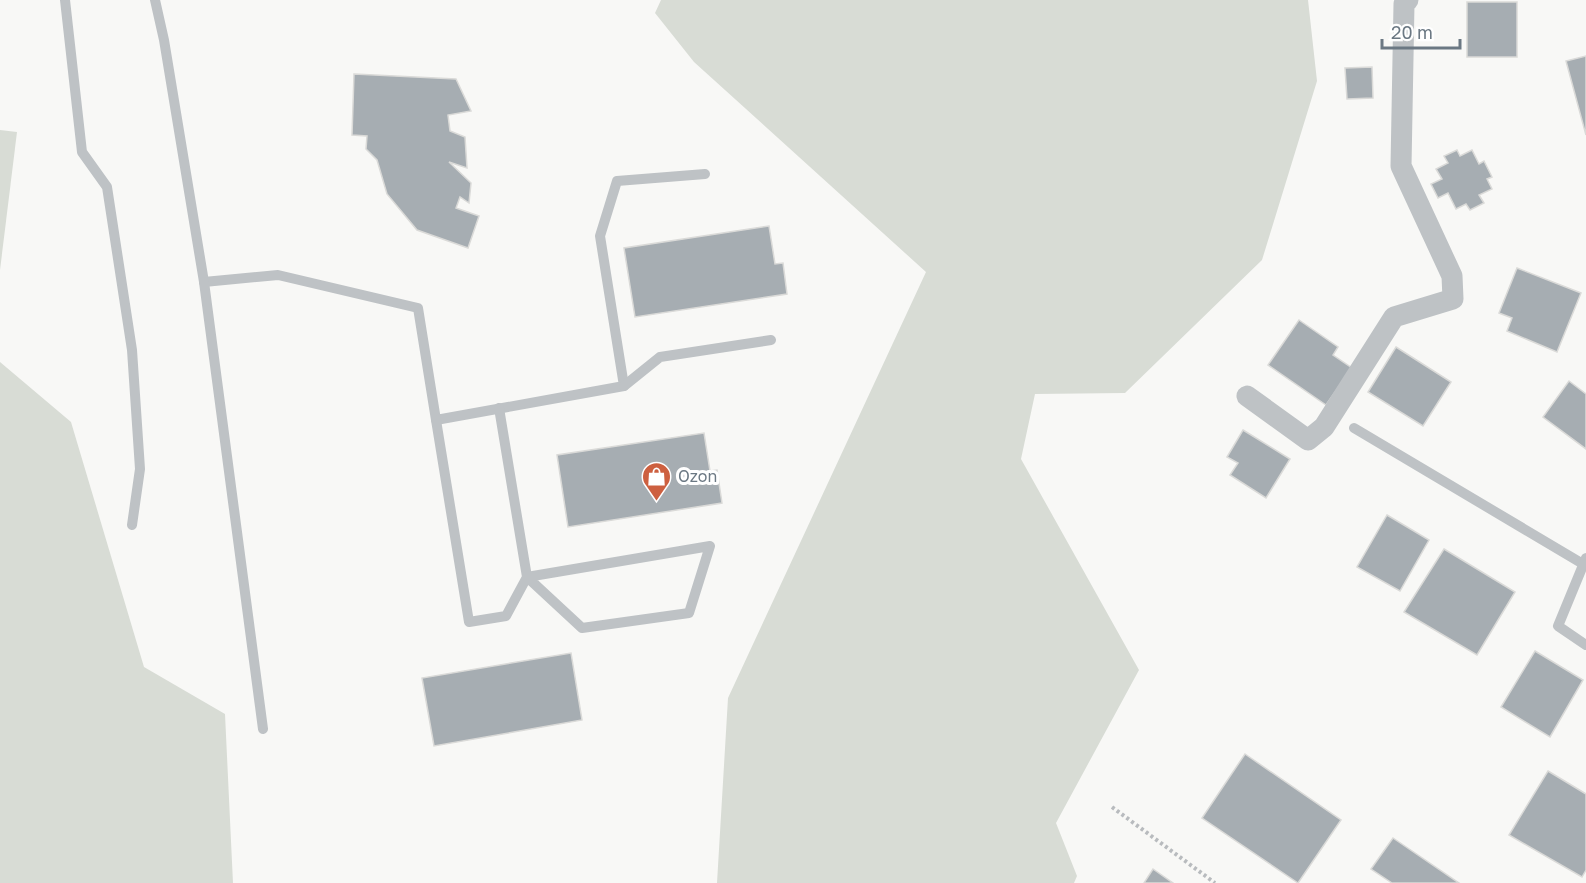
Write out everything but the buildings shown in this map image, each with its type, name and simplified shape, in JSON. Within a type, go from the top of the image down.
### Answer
[{"type":"street","points":[[1247,396],[1308,440],[1324,427],[1394,317],[1453,299],[1452,276],[1401,166],[1404,4],[1408,0]]},
{"type":"lane","points":[[65,0],[82,152],[107,187],[132,350],[140,469],[132,525]]},
{"type":"lane","points":[[155,0],[164,40],[204,282],[263,729]]},
{"type":"lane","points":[[624,386],[600,236],[617,181],[705,174]]},
{"type":"lane","points":[[204,282],[278,275],[418,308],[469,622],[506,616],[526,577],[499,408]]},
{"type":"lane","points":[[436,420],[624,386],[660,357],[771,340]]},
{"type":"lane","points":[[1354,428],[1584,561],[1558,626],[1586,645]]},
{"type":"lane","points":[[710,546],[689,613],[582,628],[526,577],[596,566],[710,546]]},
{"type":"path","points":[[1112,807],[1215,883]]},
{"type":"shaded area","points":[[661,0],[1308,0],[1317,81],[1262,260],[1125,393],[1035,394],[1021,459],[1139,670],[1056,823],[1077,876],[1074,883],[717,883],[728,698],[926,272],[694,62],[655,13]]},
{"type":"shaded area","points":[[0,130],[17,132],[0,270]]},
{"type":"shaded area","points":[[0,362],[71,422],[144,667],[225,714],[233,883],[0,883]]},
{"type":"place","name":"Ozon","points":[[657,502]]}]
